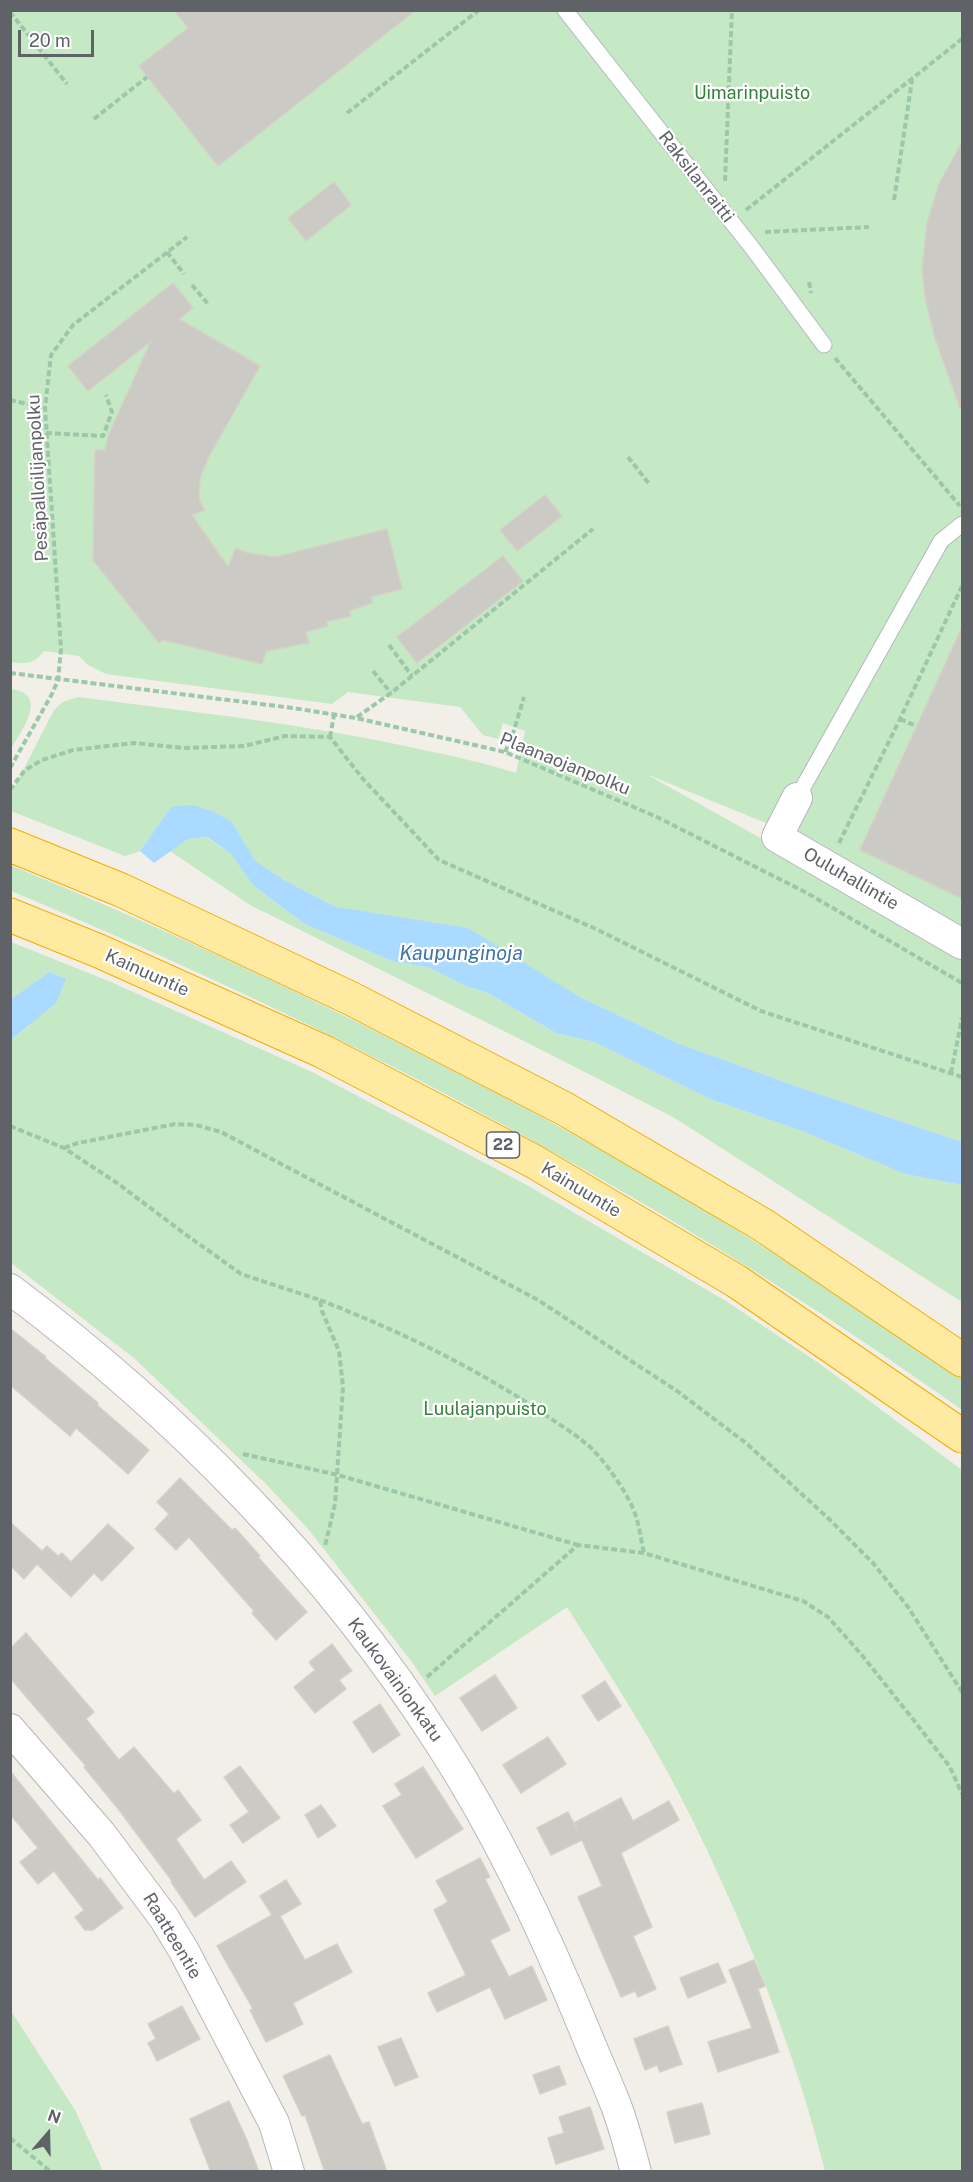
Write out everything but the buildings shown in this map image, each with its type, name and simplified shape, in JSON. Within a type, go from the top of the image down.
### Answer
[{"type":"highway","points":[[10,845],[121,890],[339,993],[565,1109],[763,1225],[963,1360]]},
{"type":"highway","name":"Kainuuntie","points":[[10,915],[99,951],[324,1052],[532,1161],[736,1281],[963,1436]]},
{"type":"street","name":"Ouluhallintie","points":[[797,798],[777,837],[963,944]]},
{"type":"street","name":"Kaukovainionkatu","points":[[10,1289],[141,1395],[249,1499],[337,1600],[398,1682],[453,1763],[517,1878],[556,1962],[614,2100],[636,2172]]},
{"type":"street","name":"Raatteentie","points":[[10,1728],[102,1835],[164,1918],[184,1951],[274,2123],[289,2172]]},
{"type":"lane","name":"Raksilanraitti","points":[[566,10],[824,345]]},
{"type":"lane","points":[[797,798],[941,541],[963,524]]},
{"type":"path","points":[[347,113],[479,10]]},
{"type":"path","points":[[732,10],[725,189],[735,227]]},
{"type":"path","points":[[10,12],[67,84]]},
{"type":"path","points":[[735,227],[963,39]]},
{"type":"path","points":[[94,119],[147,77]]},
{"type":"path","points":[[894,200],[912,79]]},
{"type":"path","points":[[735,227],[869,227]]},
{"type":"path","name":"Pesäpalloilijanpolku","points":[[10,768],[58,680],[61,649],[45,408],[51,355],[73,325],[187,237]]},
{"type":"path","points":[[167,252],[184,274]]},
{"type":"path","points":[[192,285],[208,304]]},
{"type":"path","points":[[824,345],[963,509]]},
{"type":"path","points":[[46,434],[103,436],[112,412],[106,395]]},
{"type":"path","points":[[10,400],[45,408]]},
{"type":"path","points":[[628,457],[650,484]]},
{"type":"path","points":[[356,718],[391,693],[593,530]]},
{"type":"path","points":[[807,893],[828,866],[963,586]]},
{"type":"path","points":[[389,645],[412,676]]},
{"type":"path","points":[[374,671],[391,693]]},
{"type":"path","name":"Plaanaojanpolku","points":[[10,674],[356,718],[505,752],[657,817],[807,893],[963,983]]},
{"type":"path","points":[[505,752],[524,697]]},
{"type":"path","points":[[330,738],[334,715]]},
{"type":"path","points":[[900,719],[916,726]]},
{"type":"path","points":[[10,790],[25,770],[42,760],[73,750],[134,743],[184,748],[244,747],[285,736],[330,738],[363,779],[439,860],[596,928],[761,1011],[963,1077]]},
{"type":"path","points":[[951,1073],[963,1018]]},
{"type":"path","points":[[64,1148],[78,1143],[175,1124],[196,1125],[221,1132],[538,1300],[686,1397],[746,1443],[828,1518],[873,1563],[908,1607],[963,1692]]},
{"type":"path","points":[[10,1126],[64,1148],[117,1183],[242,1274],[383,1324],[438,1351],[523,1400],[578,1437],[595,1452],[625,1494],[636,1515],[644,1553]]},
{"type":"path","points":[[320,1300],[322,1311],[339,1350],[343,1387],[338,1475],[330,1527],[322,1555]]},
{"type":"path","points":[[237,1453],[338,1475],[579,1545],[644,1553],[803,1601],[828,1617],[861,1654],[950,1767],[963,1794]]},
{"type":"path","points":[[421,1682],[579,1545]]},
{"type":"path","points":[[10,2138],[51,2172]]},
{"type":"green space","name":"Uimarinpuisto","points":[[11,11],[962,11],[962,929],[810,841],[646,774],[837,881],[962,958],[962,1142],[677,1043],[578,996],[390,917],[336,907],[284,880],[254,861],[232,822],[171,807],[140,851],[125,856],[11,811],[11,794],[54,710],[63,702],[78,697],[334,732],[456,757],[516,773],[525,731],[503,723],[498,739],[483,735],[460,707],[348,692],[332,704],[106,674],[88,665],[79,656],[44,651],[29,662],[11,662]]},
{"type":"green space","points":[[11,689],[23,692],[29,698],[31,705],[26,723],[11,749]]},
{"type":"green space","points":[[206,837],[230,853],[253,885],[304,924],[395,962],[428,967],[466,986],[488,993],[556,1033],[594,1042],[710,1099],[802,1131],[905,1174],[962,1185],[962,1302],[673,1117],[250,905],[170,851],[188,839]]},
{"type":"green space","points":[[10,865],[220,956],[324,1006],[500,1095],[646,1175],[779,1257],[962,1379],[962,1410],[850,1333],[736,1259],[620,1190],[501,1124],[259,1001],[11,891]]},
{"type":"green space","name":"Luulajanpuisto","points":[[11,942],[111,982],[312,1072],[523,1183],[726,1301],[820,1364],[962,1470],[962,2171],[825,2171],[803,2091],[776,2012],[721,1879],[662,1761],[567,1607],[435,1696],[412,1662],[309,1530],[265,1483],[134,1358],[11,1263],[11,1040],[31,1024],[49,972],[11,999]]},
{"type":"green space","points":[[11,2011],[75,2110],[103,2171],[11,2171]]},
{"type":"water","name":"Kaupunginoja","points":[[192,805],[212,811],[232,822],[255,861],[284,880],[336,907],[468,928],[578,996],[677,1043],[962,1142],[962,1185],[905,1174],[802,1131],[710,1099],[594,1042],[556,1033],[488,993],[466,986],[428,967],[395,962],[304,924],[253,885],[230,853],[207,837],[188,839],[154,863],[140,851],[171,807]]},
{"type":"water","points":[[49,972],[66,979],[56,1003],[11,1040],[11,999]]}]
